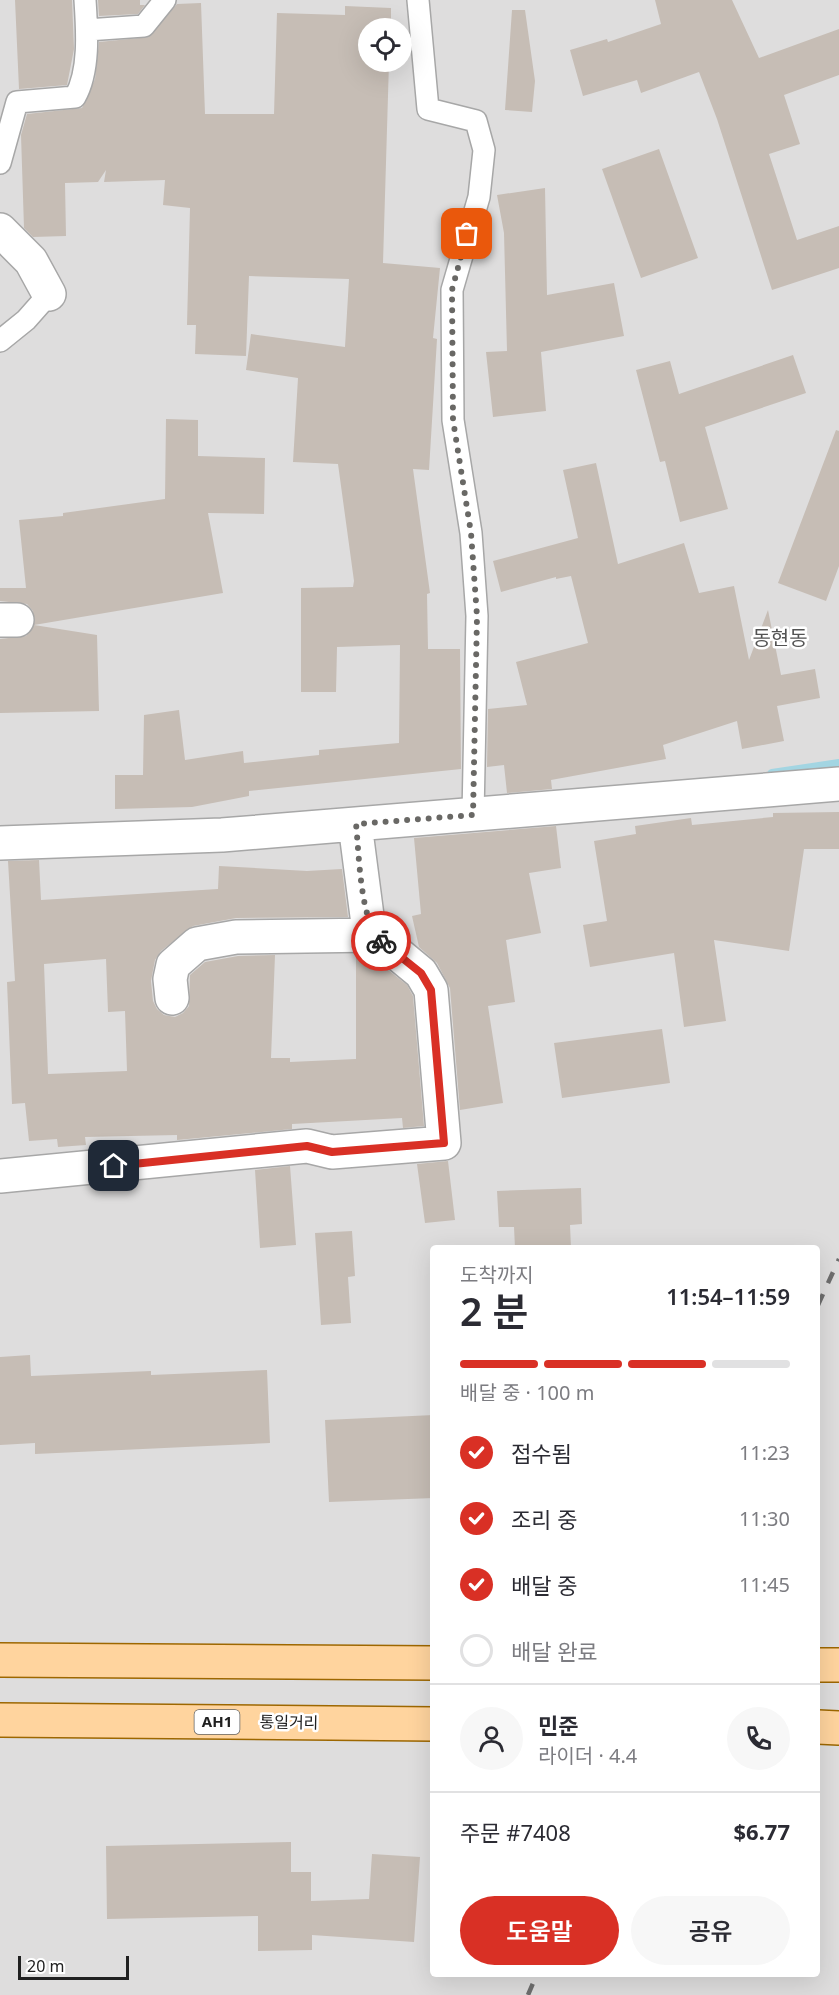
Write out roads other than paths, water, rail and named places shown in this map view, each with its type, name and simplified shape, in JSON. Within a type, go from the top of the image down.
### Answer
[{"type":"main road","points":[[0,1660],[430,1663]]},
{"type":"main road","points":[[820,1665],[839,1665]]},
{"type":"main road","name":"통일거리","points":[[0,1720],[430,1724]]},
{"type":"main road","points":[[820,1727],[839,1728]]},
{"type":"street","points":[[0,230],[31,261],[49,294]]},
{"type":"street","points":[[0,843],[222,835],[356,824],[473,806],[839,784]]},
{"type":"street","points":[[0,1176],[307,1146],[332,1152],[444,1143],[431,990],[421,973],[375,935],[367,916],[356,824]]},
{"type":"street","points":[[172,998],[170,979],[173,965],[197,944],[237,937],[375,935]]},
{"type":"lane","points":[[0,163],[17,102],[75,97],[81,87],[87,30],[85,0]]},
{"type":"lane","points":[[87,30],[144,26],[165,0]]},
{"type":"lane","points":[[418,0],[428,109],[476,121],[484,150],[479,197],[452,290],[453,420],[471,533],[477,616],[473,806]]},
{"type":"lane","points":[[0,341],[26,320],[49,294]]},
{"type":"waterway","points":[[772,774],[839,764]]},
{"type":"railway","points":[[820,1301],[839,1259]]},
{"type":"railway","points":[[528,1995],[536,1977]]},
{"type":"district","name":"동현동","points":[[780,638]]}]
